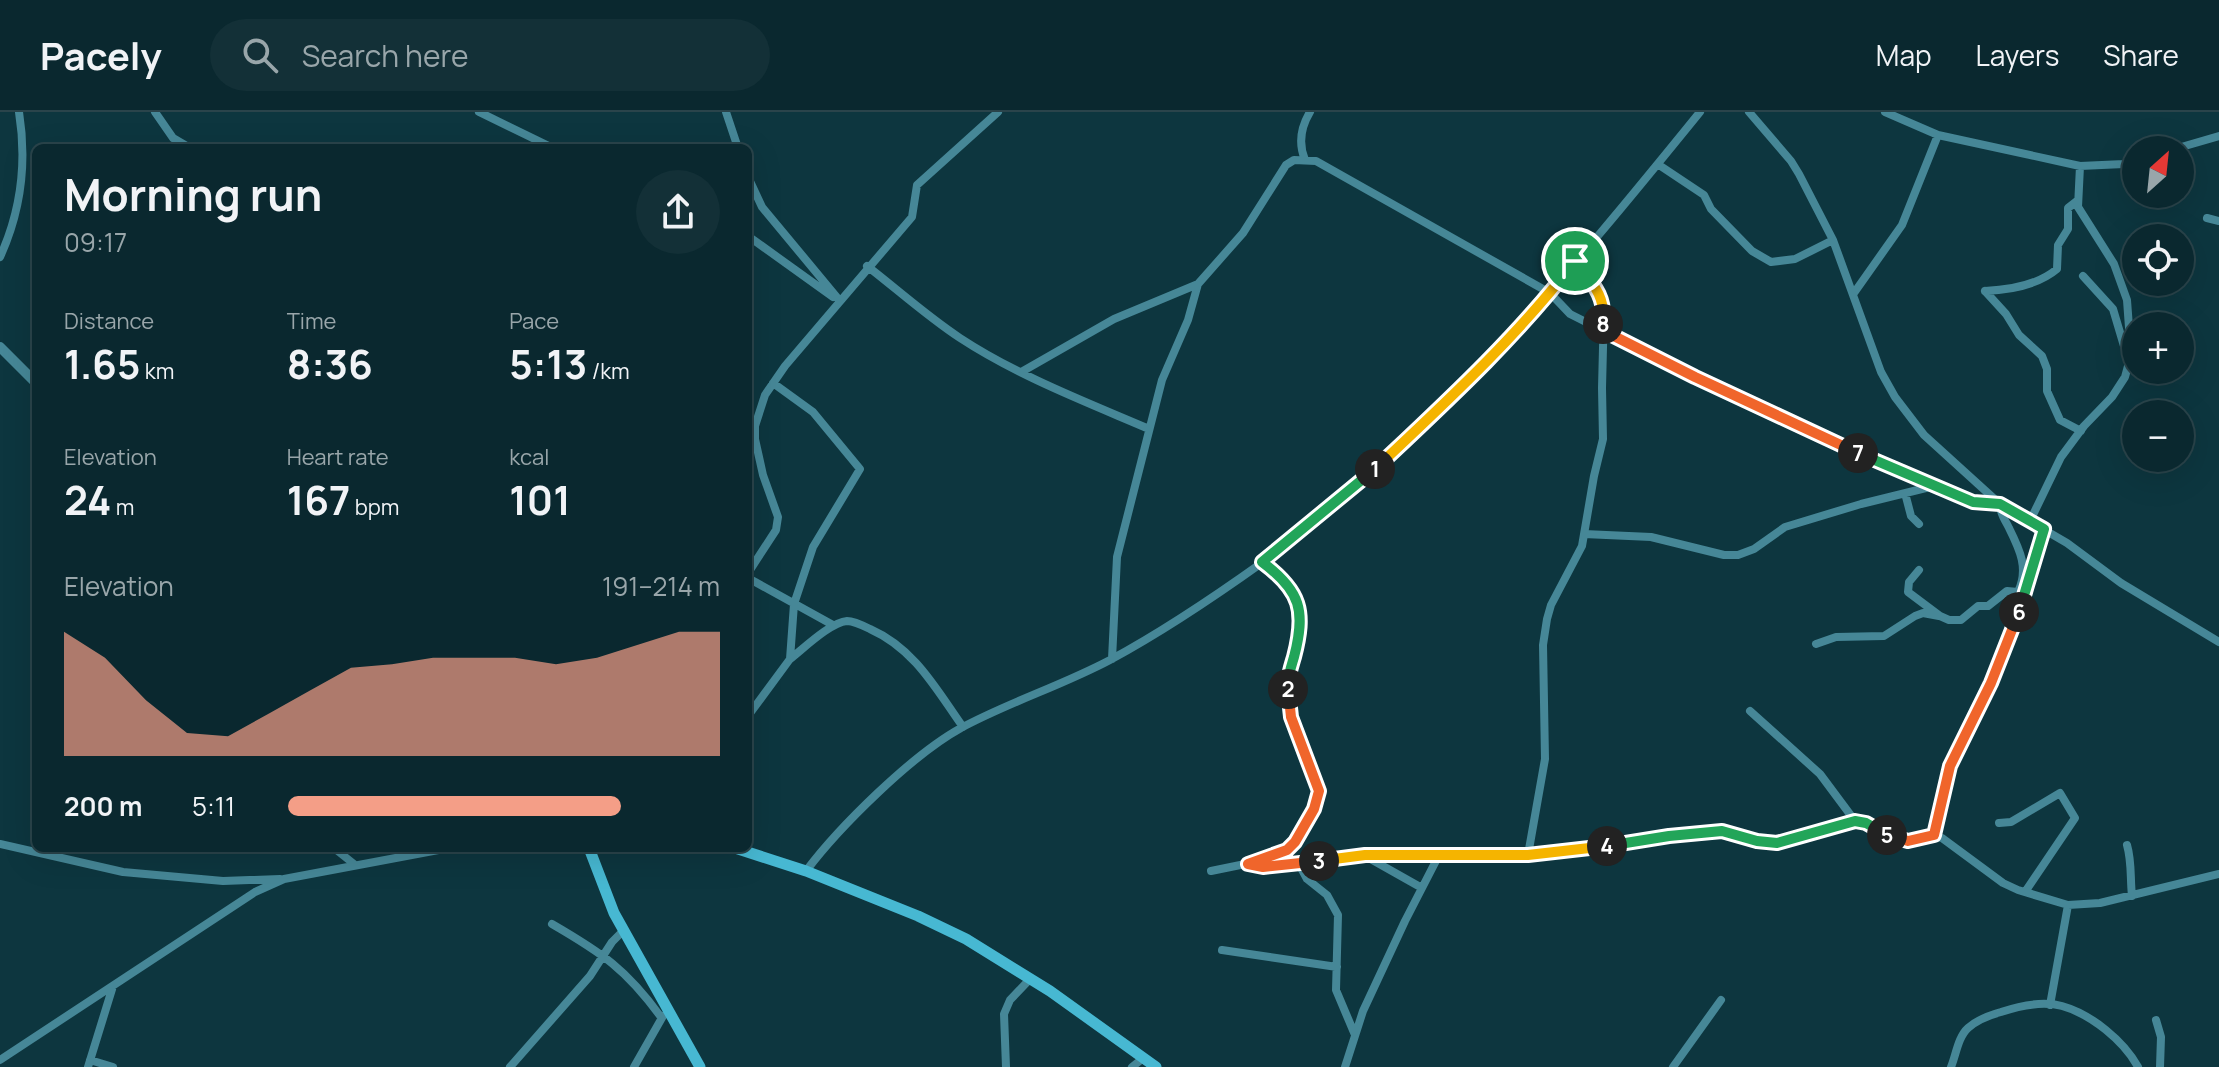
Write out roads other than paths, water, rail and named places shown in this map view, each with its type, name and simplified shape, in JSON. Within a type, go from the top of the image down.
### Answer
[{"type":"main road","points":[[591,852],[623,931],[664,1014],[700,1067]]},
{"type":"main road","points":[[747,852],[806,871],[966,939],[1030,979],[1156,1067]]},
{"type":"street","points":[[0,257],[11,233],[22,185],[23,136],[19,112]]},
{"type":"street","points":[[155,112],[173,138],[183,144]]},
{"type":"street","points":[[479,112],[545,144]]},
{"type":"street","points":[[726,112],[737,144]]},
{"type":"street","points":[[752,569],[776,530],[778,517],[763,475],[755,439],[757,415],[773,383],[867,266],[912,217],[917,185],[998,112]]},
{"type":"street","points":[[1305,160],[1301,136],[1310,112]]},
{"type":"street","points":[[806,871],[835,837],[903,771],[943,739],[1112,659],[1262,562],[1363,480],[1429,418],[1550,293],[1700,112]]},
{"type":"street","points":[[1749,112],[1791,161],[1833,240],[1881,372],[1895,397],[1924,435],[2000,504],[2219,642]]},
{"type":"street","points":[[1885,112],[1938,135],[2080,166],[2122,164]]},
{"type":"street","points":[[1854,293],[1902,225],[1938,135]]},
{"type":"street","points":[[2194,143],[2219,136]]},
{"type":"street","points":[[1112,659],[1117,557],[1162,380],[1188,320],[1198,284],[1243,233],[1286,165],[1294,160],[1316,161],[1550,293],[1570,314],[1695,377],[1934,486],[1973,502],[2000,504]]},
{"type":"street","points":[[1659,165],[1704,195],[1711,209],[1752,251],[1771,262],[1795,259],[1833,240]]},
{"type":"street","points":[[2080,166],[2077,201],[2080,213],[2114,264],[2127,300],[2128,312]]},
{"type":"street","points":[[752,186],[762,207],[840,301]]},
{"type":"street","points":[[2077,201],[2068,208],[2068,229],[2058,245],[2057,269],[2040,280],[2014,288],[1985,291],[2024,340],[2042,356],[2047,369],[2047,391],[2060,420],[2081,431]]},
{"type":"street","points":[[2207,218],[2219,221]]},
{"type":"street","points":[[752,239],[840,301]]},
{"type":"street","points":[[1528,855],[1545,759],[1543,645],[1547,619],[1551,605],[1582,546],[1603,439],[1604,307],[1601,297],[1575,261]]},
{"type":"street","points":[[867,266],[958,337],[1023,371],[1149,429]]},
{"type":"street","points":[[2083,276],[2113,309],[2122,339]]},
{"type":"street","points":[[1023,371],[1114,319],[1198,284]]},
{"type":"street","points":[[0,347],[32,379]]},
{"type":"street","points":[[2030,521],[2061,457],[2122,382]]},
{"type":"street","points":[[773,383],[813,412],[860,469],[813,547],[794,604],[790,659]]},
{"type":"street","points":[[1584,534],[1651,537],[1724,555],[1738,555],[1754,549],[1785,527],[1934,486]]},
{"type":"street","points":[[1905,493],[1911,516],[1919,524]]},
{"type":"street","points":[[1919,570],[1909,582],[1908,592],[1949,620],[1961,620],[1978,606],[1988,606],[2007,591],[2018,592],[2026,570],[2007,524],[2000,515],[2000,504]]},
{"type":"street","points":[[1934,835],[1950,766],[1991,683],[2016,623],[2044,529]]},
{"type":"street","points":[[1211,871],[1248,864],[1287,850],[1314,809],[1319,791],[1291,717],[1287,682],[1301,618],[1297,597],[1282,577],[1262,562]]},
{"type":"street","points":[[752,578],[833,625]]},
{"type":"street","points":[[1816,644],[1836,637],[1884,636],[1923,613],[1940,616]]},
{"type":"street","points":[[752,711],[790,659],[833,625],[847,621],[887,637],[916,659],[963,727]]},
{"type":"street","points":[[1750,711],[1820,774],[1855,821]]},
{"type":"street","points":[[1999,823],[2011,822],[2060,793],[2075,818],[2025,892]]},
{"type":"street","points":[[1248,864],[1263,867],[1365,855],[1528,855],[1722,831],[1777,843],[1855,821],[1866,823],[1901,841],[1934,835],[1942,838],[2003,883],[2068,905],[2100,903],[2219,874]]},
{"type":"street","points":[[0,844],[32,851]]},
{"type":"street","points":[[2127,845],[2131,861],[2132,896]]},
{"type":"street","points":[[35,852],[123,872],[223,881],[284,879],[425,852]]},
{"type":"street","points":[[339,852],[354,864]]},
{"type":"street","points":[[1365,855],[1422,888]]},
{"type":"street","points":[[1345,1067],[1363,1011],[1439,855]]},
{"type":"street","points":[[1299,864],[1307,879],[1327,895],[1338,915],[1336,990],[1355,1035]]},
{"type":"street","points":[[0,1060],[228,908],[284,879]]},
{"type":"street","points":[[2050,1005],[2068,905]]},
{"type":"street","points":[[552,924],[603,956],[631,979],[664,1014],[634,1067]]},
{"type":"street","points":[[510,1067],[590,976],[623,931]]},
{"type":"street","points":[[1222,950],[1337,967]]},
{"type":"street","points":[[1006,1067],[1004,1014],[1010,1000],[1030,979]]},
{"type":"street","points":[[113,985],[89,1063],[113,1067]]},
{"type":"street","points":[[1673,1067],[1721,1000]]},
{"type":"street","points":[[1951,1067],[1961,1036],[1971,1025],[2008,1010],[2050,1005],[2076,1012],[2112,1035],[2138,1067]]},
{"type":"street","points":[[2156,1020],[2161,1037],[2160,1067]]},
{"type":"street","points":[[1132,1067],[1142,1059]]}]
